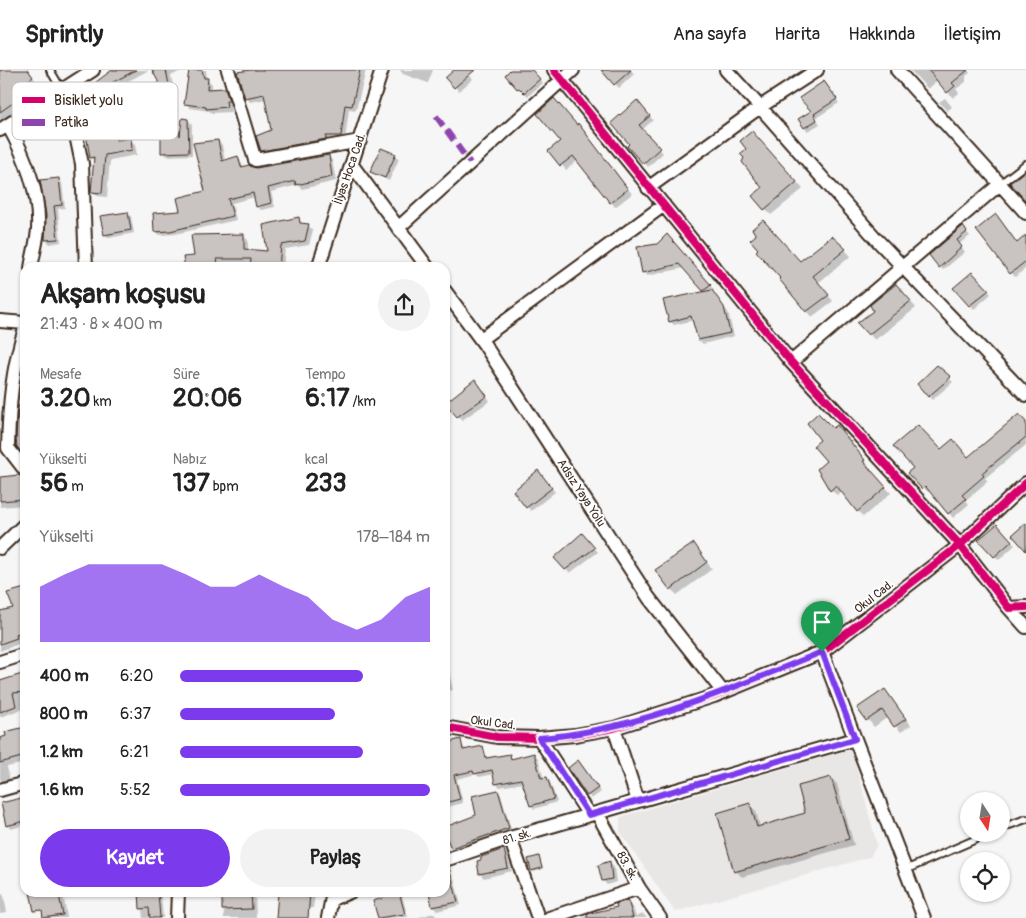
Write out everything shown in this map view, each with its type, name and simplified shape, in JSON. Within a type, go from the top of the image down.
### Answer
[{"type":"street","points":[[75,82],[93,70]]},
{"type":"street","points":[[228,70],[254,160],[360,141]]},
{"type":"street","name":"İlyas Hoca Cad.","points":[[320,262],[382,70]]},
{"type":"street","points":[[398,228],[558,75],[573,70]]},
{"type":"street","points":[[726,70],[878,241],[1026,396]]},
{"type":"street","points":[[648,188],[760,107],[816,70]]},
{"type":"street","points":[[897,70],[1026,213]]},
{"type":"street","points":[[558,75],[791,362],[960,544],[1008,608],[1026,627]]},
{"type":"street","points":[[4,127],[12,138]]},
{"type":"street","points":[[14,140],[22,151],[34,188],[38,228],[32,262]]},
{"type":"street","points":[[76,140],[82,164],[86,262]]},
{"type":"street","points":[[352,165],[424,262]]},
{"type":"street","points":[[791,362],[1000,184]]},
{"type":"street","points":[[480,339],[664,205]]},
{"type":"street","name":"Adsız Yaya Yolu","points":[[450,298],[480,339],[649,598],[723,692]]},
{"type":"street","points":[[0,321],[20,323]]},
{"type":"street","points":[[20,346],[14,367],[4,447],[20,465]]},
{"type":"street","points":[[4,447],[20,451]]},
{"type":"street","name":"Okul Cad.","points":[[450,728],[497,737],[539,738],[575,735],[614,728],[723,692],[822,652],[960,544],[1026,483]]},
{"type":"street","points":[[0,548],[20,529]]},
{"type":"street","points":[[1008,608],[1026,607]]},
{"type":"street","points":[[822,652],[924,918]]},
{"type":"street","points":[[0,662],[20,656]]},
{"type":"street","points":[[614,728],[638,801]]},
{"type":"street","name":"83. sk.","points":[[539,738],[593,814],[660,918]]},
{"type":"street","name":"81. sk.","points":[[450,857],[510,838],[855,739]]},
{"type":"street","points":[[0,790],[20,785]]},
{"type":"street","points":[[510,838],[538,918]]},
{"type":"street","points":[[549,918],[639,888]]},
{"type":"street","points":[[177,918],[178,897]]},
{"type":"street","points":[[328,918],[333,897]]},
{"type":"lane","points":[[50,70],[59,82]]},
{"type":"lane","points":[[1000,184],[1026,164]]},
{"type":"lane","points":[[1010,825],[1026,819]]},
{"type":"lane","points":[[905,870],[970,842]]},
{"type":"shaded area","points":[[847,750],[853,753],[877,845],[870,857],[675,912],[620,832],[620,817]]},
{"type":"building","points":[[0,70],[28,70],[33,77],[26,82],[12,82],[12,104],[0,112]]},
{"type":"building","points":[[112,70],[136,70],[113,82],[96,82]]},
{"type":"building","points":[[152,70],[166,70],[168,82],[158,82]]},
{"type":"building","points":[[189,70],[202,70],[204,78],[208,78],[207,89],[225,88],[229,101],[226,101],[227,107],[206,109],[206,107],[184,104]]},
{"type":"building","points":[[250,70],[360,70],[352,106],[345,105],[341,136],[326,136],[326,139],[261,151],[256,136],[271,130],[264,94],[245,98],[237,72]]},
{"type":"building","points":[[454,70],[475,70],[454,88],[445,78]]},
{"type":"building","points":[[510,70],[532,70],[540,79],[524,93],[519,88],[517,89],[505,75]]},
{"type":"building","points":[[601,70],[631,70],[614,85]]},
{"type":"building","points":[[928,70],[968,70],[952,83],[955,86],[947,93]]},
{"type":"building","points":[[824,81],[837,99],[814,114],[817,120],[804,128],[798,119],[811,111],[799,98]]},
{"type":"building","points":[[554,98],[577,125],[578,123],[628,189],[610,203],[573,156],[560,166],[548,151],[560,141],[537,114]]},
{"type":"building","points":[[637,100],[650,116],[639,125],[660,148],[643,164],[627,146],[629,144],[611,123]]},
{"type":"building","points":[[182,118],[188,119],[189,152],[161,153],[161,140],[178,140],[178,130],[180,136]]},
{"type":"building","points":[[752,131],[797,182],[764,210],[752,196],[762,188],[742,162],[744,158],[740,154],[746,149],[740,141]]},
{"type":"building","points":[[87,140],[131,140],[132,150],[105,155],[102,193],[91,192],[94,157],[90,158]]},
{"type":"building","points":[[218,140],[222,161],[238,156],[241,167],[249,165],[256,168],[329,155],[332,177],[296,185],[295,181],[268,188],[271,203],[256,207],[253,193],[228,199],[233,216],[170,231],[154,232],[153,213],[180,211],[177,198],[205,191],[193,143]]},
{"type":"building","points":[[381,148],[396,154],[385,178],[370,172]]},
{"type":"building","points":[[1026,170],[1026,201],[1010,183]]},
{"type":"building","points":[[59,178],[62,205],[54,206],[58,239],[45,240],[46,215],[40,180]]},
{"type":"building","points":[[128,212],[131,230],[104,235],[100,216]]},
{"type":"building","points":[[996,214],[1017,243],[1026,235],[1026,261],[1010,274],[976,230]]},
{"type":"building","points":[[299,217],[300,223],[309,224],[305,241],[281,245],[280,262],[251,262],[251,259],[217,259],[218,262],[184,262],[183,257],[194,256],[191,235],[244,234],[244,249],[267,251],[263,225]]},
{"type":"building","points":[[763,220],[800,261],[832,236],[846,249],[813,276],[829,295],[806,312],[756,251],[758,249],[750,240],[756,235],[752,229]]},
{"type":"building","points":[[963,226],[967,232],[957,240],[962,247],[939,268],[929,255]]},
{"type":"building","points":[[667,234],[711,285],[703,291],[679,264],[642,273],[637,247],[657,244]]},
{"type":"building","points":[[972,272],[989,290],[969,306],[953,288]]},
{"type":"building","points":[[896,284],[911,301],[868,335],[857,323],[873,311],[870,305]]},
{"type":"building","points":[[712,290],[724,307],[730,333],[698,340],[691,316],[669,322],[663,300]]},
{"type":"building","points":[[937,365],[951,377],[928,397],[917,384]]},
{"type":"building","points":[[475,379],[487,396],[457,417],[450,409],[450,399]]},
{"type":"building","points":[[18,406],[20,406],[20,451],[17,447],[16,439]]},
{"type":"building","points":[[818,413],[833,428],[837,425],[865,460],[863,461],[886,487],[857,512],[836,485],[830,491],[817,469],[826,461],[813,446],[820,440],[807,423]]},
{"type":"building","points":[[1019,414],[1026,422],[1026,437],[982,473],[984,476],[962,495],[966,499],[948,514],[925,486],[922,489],[907,473],[913,468],[893,446],[918,425],[941,449],[953,439],[968,457]]},
{"type":"building","points":[[538,470],[552,488],[526,508],[513,491]]},
{"type":"building","points":[[20,476],[20,499],[0,501],[0,477]]},
{"type":"building","points":[[1026,523],[1026,551],[1012,535]]},
{"type":"building","points":[[997,524],[1012,541],[994,557],[978,540]]},
{"type":"building","points":[[582,533],[595,548],[565,570],[554,558]]},
{"type":"building","points":[[694,543],[707,562],[670,590],[655,570]]},
{"type":"building","points":[[20,589],[20,633],[16,634],[17,638],[0,644],[0,611],[13,608],[7,593]]},
{"type":"building","points":[[20,675],[20,692],[13,693],[16,706],[0,712],[0,681]]},
{"type":"building","points":[[885,689],[906,719],[894,727],[882,710],[866,721],[857,708]]},
{"type":"building","points":[[20,728],[20,757],[0,763],[0,738],[6,736],[5,732]]},
{"type":"building","points":[[461,739],[463,750],[483,746],[486,758],[510,754],[511,759],[534,753],[541,778],[547,777],[554,799],[530,806],[521,779],[495,784],[492,770],[474,774],[473,771],[454,775],[460,799],[450,802],[450,742]]},
{"type":"building","points":[[578,760],[598,788],[587,796],[568,768]]},
{"type":"building","points":[[831,777],[849,839],[734,872],[717,813],[750,803],[757,827],[805,813],[798,786]]},
{"type":"building","points":[[498,790],[509,828],[451,848],[450,825],[476,815],[472,796]]},
{"type":"building","points":[[20,798],[20,822],[6,826],[1,803]]},
{"type":"building","points":[[504,849],[508,868],[479,874],[477,861],[481,860],[481,857]]},
{"type":"building","points":[[539,856],[542,868],[531,871],[528,859]]},
{"type":"building","points":[[610,861],[612,879],[602,881],[598,865]]},
{"type":"building","points":[[450,871],[458,902],[432,907],[430,897],[450,897]]},
{"type":"building","points":[[31,897],[59,897],[63,915],[43,918],[42,910],[34,911]]},
{"type":"building","points":[[139,897],[158,897],[160,918],[150,918],[149,908],[140,909]]},
{"type":"building","points":[[222,897],[251,897],[252,909],[222,910]]},
{"type":"building","points":[[278,897],[310,897],[308,918],[276,918]]},
{"type":"building","points":[[400,897],[405,914],[378,918],[373,901],[383,898]]},
{"type":"building","points":[[628,900],[633,918],[587,918],[587,914],[617,907],[616,904]]},
{"type":"marked path","points":[[436,116],[470,163]]},
{"type":"cycle path","points":[[554,70],[791,362],[960,545],[1026,483]]},
{"type":"cycle path","points":[[450,728],[497,737],[539,738],[575,735],[614,728],[714,696],[822,652],[960,545],[1009,608],[1026,607]]},
{"type":"route","points":[[822,652],[855,739],[589,815],[539,738],[575,735],[614,728],[714,696],[822,652]]}]
